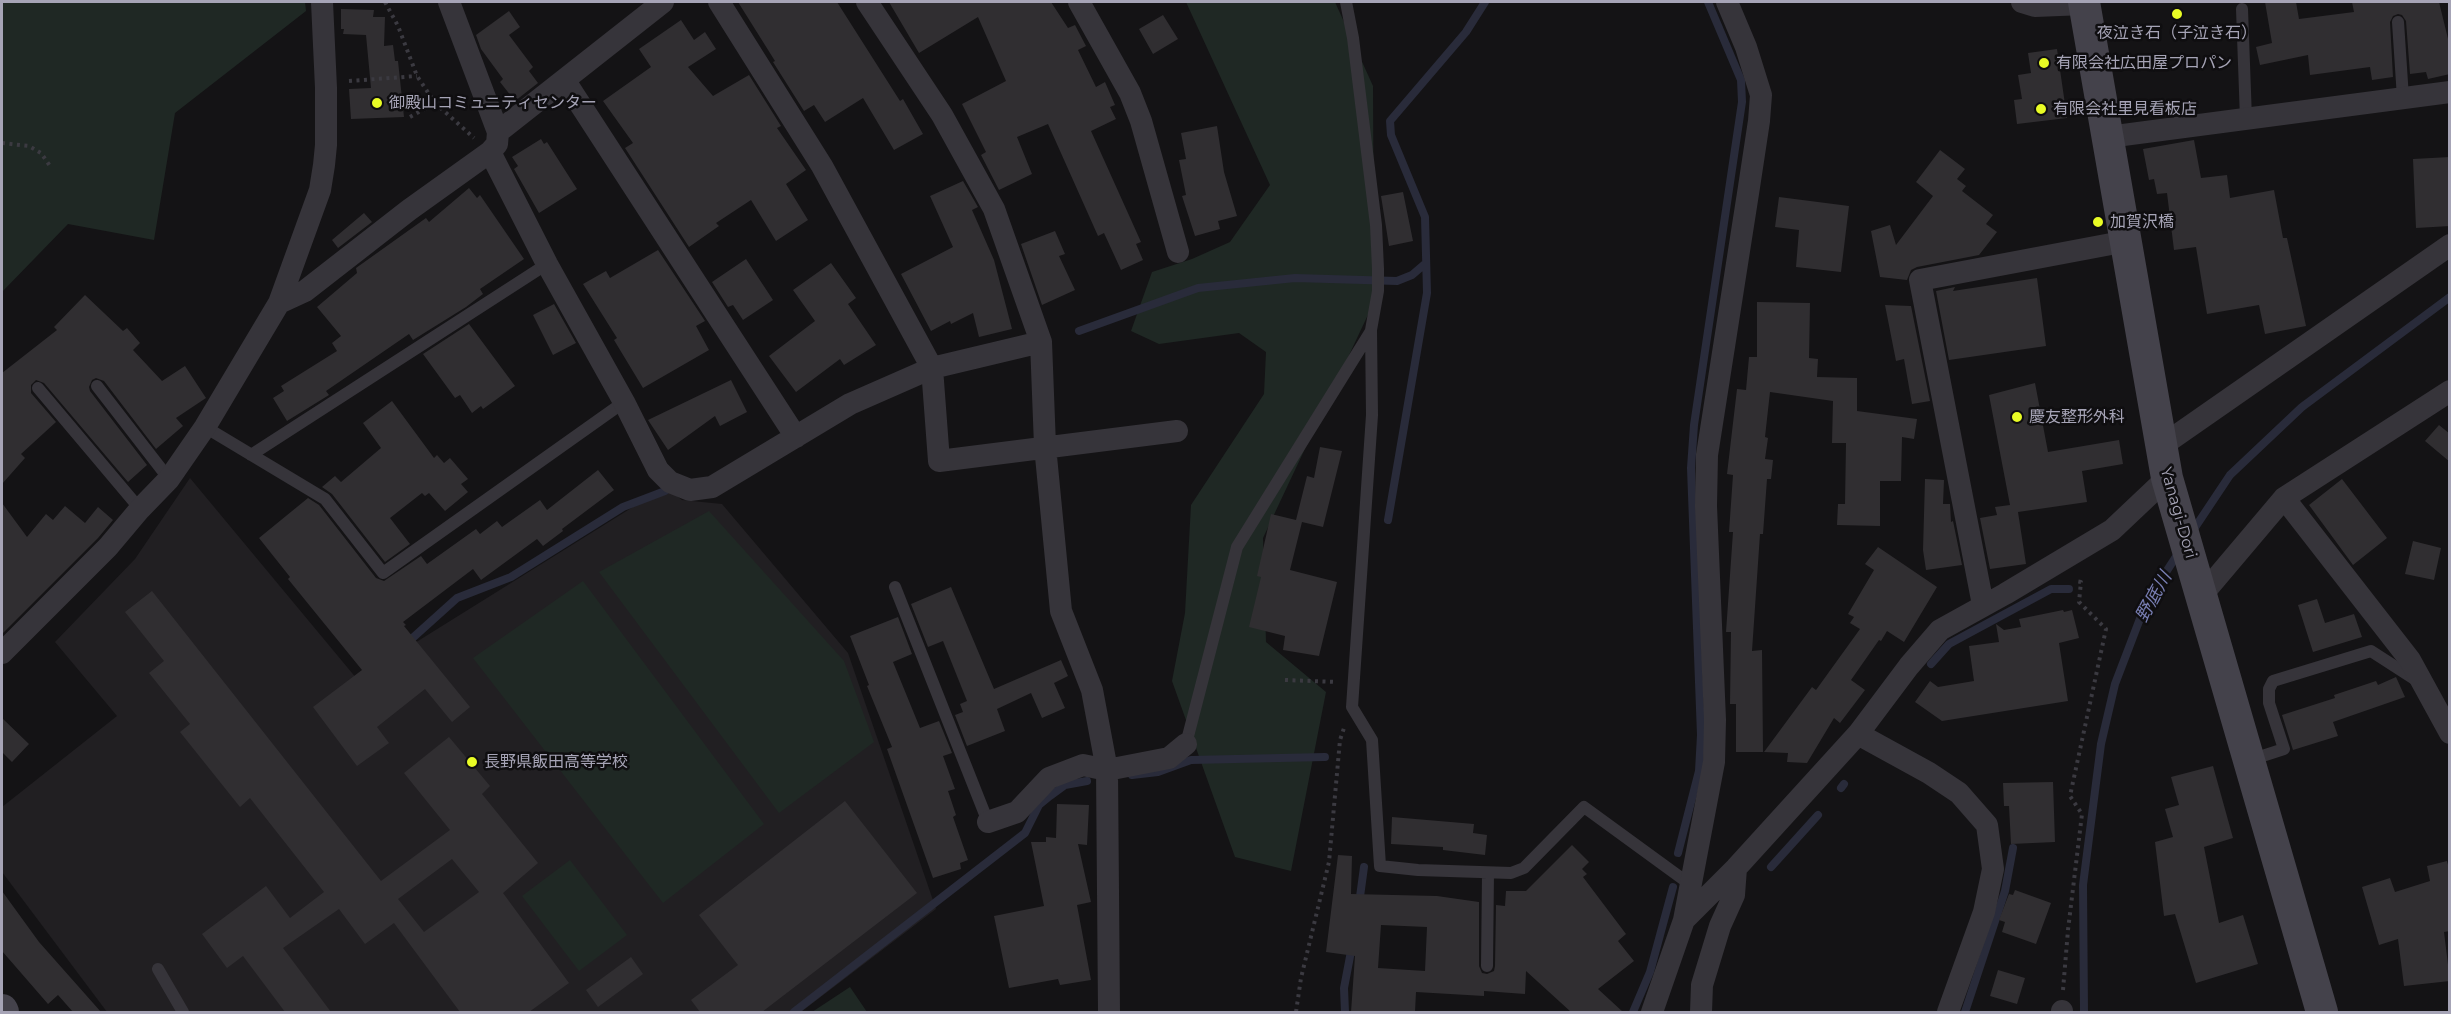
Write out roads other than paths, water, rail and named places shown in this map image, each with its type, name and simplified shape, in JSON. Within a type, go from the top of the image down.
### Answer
[{"type":"street","points":[[2,653],[108,547],[169,479],[205,427],[279,303],[320,190],[324,165],[326,88],[322,2]]},
{"type":"street","points":[[449,2],[494,142],[547,264],[624,402],[658,470],[670,482],[690,490],[712,487],[850,405],[933,368],[1041,342]]},
{"type":"street","points":[[279,303],[304,291],[409,210],[662,2]]},
{"type":"street","points":[[718,2],[822,166],[933,368],[939,461],[1177,431]]},
{"type":"street","points":[[867,2],[942,115],[994,209],[1041,342],[1045,446],[1061,611],[1092,690],[1107,770],[1109,1012]]},
{"type":"street","points":[[1079,2],[1130,93],[1141,121],[1179,252]]},
{"type":"street","points":[[1652,1012],[1684,920],[1714,762],[1715,720],[1706,506],[1707,455],[1748,198],[1761,95],[1746,47],[1727,2]]},
{"type":"street","points":[[2022,2],[2035,6],[2084,3]]},
{"type":"street","name":"Yanagi-Dori","points":[[2084,3],[2127,242],[2160,447],[2169,487],[2322,1012]]},
{"type":"street","points":[[565,81],[796,437]]},
{"type":"street","points":[[2108,137],[2450,92]]},
{"type":"street","points":[[1983,605],[1920,280],[2127,242]]},
{"type":"street","points":[[2160,447],[2450,245]]},
{"type":"street","points":[[2199,584],[2284,498],[2448,393]]},
{"type":"street","points":[[1684,920],[1736,868],[1858,734],[1909,666],[1940,630],[2112,530],[2169,487]]},
{"type":"street","points":[[2284,498],[2410,660],[2450,733]]},
{"type":"street","points":[[1858,734],[1929,773],[1959,793],[1987,825],[1993,869],[1984,912],[1948,1012]]},
{"type":"street","points":[[988,822],[1017,812],[1049,778],[1083,765],[1107,770],[1169,758],[1186,744]]},
{"type":"street","points":[[1701,1012],[1702,985],[1720,926],[1734,894],[1736,868]]},
{"type":"lane","points":[[1346,2],[1353,38],[1376,225],[1378,269],[1378,291],[1371,330],[1372,415],[1352,707],[1372,740],[1380,866],[1511,873],[1524,868],[1584,807],[1691,885]]},
{"type":"lane","points":[[2242,9],[2246,119]]},
{"type":"lane","points":[[2398,22],[2403,98]]},
{"type":"lane","points":[[251,455],[547,264]]},
{"type":"lane","points":[[1186,744],[1237,547],[1371,330]]},
{"type":"lane","points":[[97,386],[169,479]]},
{"type":"lane","points":[[38,388],[140,509]]},
{"type":"lane","points":[[205,427],[325,500],[383,573],[624,402]]},
{"type":"lane","points":[[895,587],[988,822]]},
{"type":"lane","points":[[2250,760],[2284,749],[2269,703],[2269,689],[2273,681],[2371,651],[2422,684]]},
{"type":"lane","points":[[1487,966],[1488,873]]},
{"type":"lane","points":[[158,969],[183,1012]]},
{"type":"waterway","points":[[1388,520],[1427,293],[1425,217],[1391,135],[1390,121],[1466,32],[1485,2]]},
{"type":"waterway","points":[[1678,853],[1699,771],[1701,735],[1691,468],[1694,425],[1742,102],[1741,80],[1708,2]]},
{"type":"waterway","points":[[1079,331],[1198,288],[1295,278],[1397,281],[1412,275],[1426,263]]},
{"type":"waterway","name":"野底川","points":[[2192,532],[2230,475],[2302,407],[2450,297]]},
{"type":"waterway","points":[[407,643],[457,598],[511,577],[623,507],[665,491]]},
{"type":"waterway","name":"野底川","points":[[2084,1012],[2083,885],[2101,744],[2115,684],[2146,603],[2179,552]]},
{"type":"waterway","points":[[1931,664],[1949,644],[2051,589],[2069,589]]},
{"type":"waterway","points":[[1132,775],[1158,772],[1191,760],[1325,757]]},
{"type":"waterway","points":[[794,1012],[1025,833],[1039,805],[1050,796],[1065,785],[1087,781]]},
{"type":"waterway","points":[[1841,788],[1844,784]]},
{"type":"waterway","points":[[1771,867],[1818,815]]},
{"type":"waterway","points":[[1965,1012],[2005,891],[2013,848]]},
{"type":"waterway","points":[[1359,904],[1364,867]]},
{"type":"waterway","points":[[1633,1012],[1650,972],[1673,887]]},
{"type":"waterway","points":[[1345,1012],[1344,988],[1352,946]]},
{"type":"place","name":"夜泣き石（子泣き石）","points":[[2177,14]]},
{"type":"place","name":"有限会社広田屋プロパン","points":[[2044,63]]},
{"type":"place","name":"御殿山コミュニティセンター","points":[[377,103]]},
{"type":"place","name":"有限会社里見看板店","points":[[2041,109]]},
{"type":"place","name":"加賀沢橋","points":[[2098,222]]},
{"type":"place","name":"慶友整形外科","points":[[2017,417]]},
{"type":"place","name":"長野県飯田高等学校","points":[[472,762]]}]
